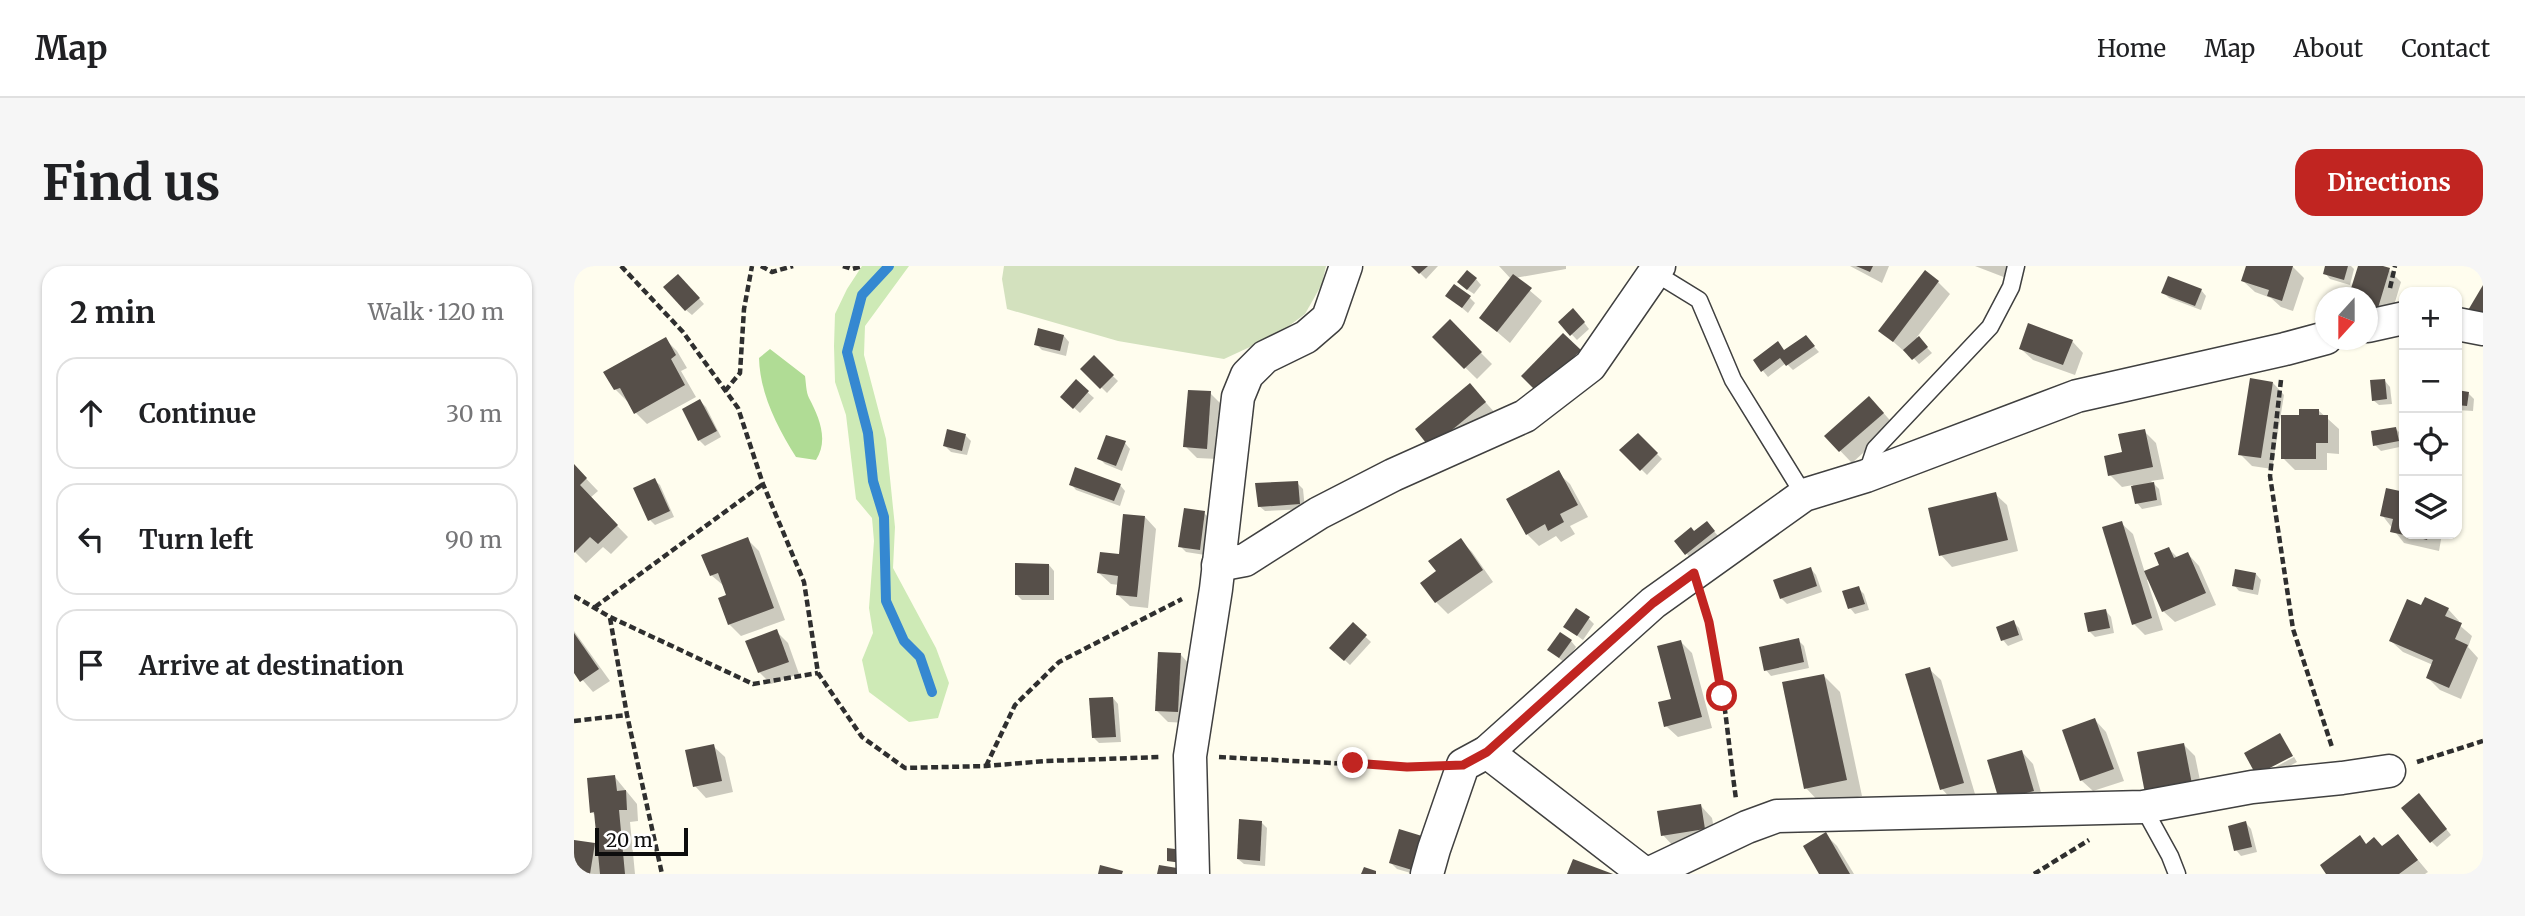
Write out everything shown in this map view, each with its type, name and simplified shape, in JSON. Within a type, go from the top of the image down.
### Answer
[{"type":"street","points":[[1193,874],[1190,756],[1217,577],[1238,397],[1247,375],[1265,357],[1306,337],[1328,318],[1346,266]]},
{"type":"street","points":[[1217,577],[1319,513],[1393,475],[1525,416],[1590,366],[1657,269]]},
{"type":"street","points":[[2378,324],[2399,319]]},
{"type":"street","points":[[2462,325],[2483,329]]},
{"type":"street","points":[[1427,874],[1434,849],[1475,758],[1653,603],[1804,495],[1866,476],[2077,396],[2315,341]]},
{"type":"street","points":[[1475,758],[1646,874],[1777,816],[2131,807],[2252,786],[2389,771]]},
{"type":"lane","points":[[1866,476],[1875,449],[1990,327],[2011,287],[2016,266]]},
{"type":"lane","points":[[1657,269],[1699,300],[1733,380],[1804,495]]},
{"type":"lane","points":[[2131,807],[2170,856],[2177,874]]},
{"type":"path","points":[[621,266],[683,332],[738,408],[763,484],[804,582],[818,673],[862,737],[905,768],[1190,756],[1407,767],[1475,758]]},
{"type":"path","points":[[725,391],[740,373],[744,309],[752,266]]},
{"type":"path","points":[[761,266],[772,272],[793,266]]},
{"type":"path","points":[[843,266],[852,269],[863,266]]},
{"type":"path","points":[[2285,349],[2270,476],[2293,629],[2342,778]]},
{"type":"path","points":[[595,607],[763,484]]},
{"type":"path","points":[[1694,573],[1709,622],[1738,814],[1747,827]]},
{"type":"path","points":[[986,766],[1015,705],[1059,662],[1189,595],[1217,577]]},
{"type":"path","points":[[574,596],[610,617],[753,684],[818,673]]},
{"type":"path","points":[[610,617],[662,874]]},
{"type":"path","points":[[574,721],[628,715]]},
{"type":"path","points":[[2389,771],[2483,741]]},
{"type":"path","points":[[2034,874],[2111,825],[2131,807]]},
{"type":"green space","points":[[862,266],[909,266],[865,326],[864,355],[886,439],[895,527],[893,568],[936,648],[949,683],[938,718],[909,722],[869,692],[862,660],[873,633],[869,608],[874,541],[872,518],[856,499],[846,415],[835,382],[834,346],[835,314]]},
{"type":"green space","points":[[1004,266],[1326,266],[1322,284],[1305,314],[1278,334],[1224,359],[1118,341],[1007,309],[1002,279]]},
{"type":"green space","points":[[770,349],[805,376],[808,396],[821,429],[822,445],[816,460],[796,457],[771,410],[759,358]]},
{"type":"building","points":[[1411,266],[1428,266],[1419,274]]},
{"type":"building","points":[[1856,266],[1873,266],[1870,272]]},
{"type":"building","points":[[2246,266],[2293,266],[2282,301],[2267,296],[2269,290],[2241,281]]},
{"type":"building","points":[[2325,266],[2348,266],[2344,280],[2323,274]]},
{"type":"building","points":[[2358,266],[2390,268],[2378,308],[2378,287],[2351,287]]},
{"type":"building","points":[[1467,270],[1477,278],[1467,290],[1457,282]]},
{"type":"building","points":[[1925,270],[1939,281],[1893,342],[1878,331]]},
{"type":"building","points":[[678,274],[700,298],[685,311],[663,287]]},
{"type":"building","points":[[1513,274],[1532,288],[1497,332],[1479,318]]},
{"type":"building","points":[[2168,276],[2202,289],[2195,306],[2161,293]]},
{"type":"building","points":[[1454,284],[1471,296],[1462,308],[1445,296]]},
{"type":"building","points":[[2483,285],[2483,319],[2467,312]]},
{"type":"building","points":[[1573,308],[1585,322],[1570,336],[1558,322]]},
{"type":"building","points":[[1450,319],[1482,352],[1464,369],[1432,337]]},
{"type":"building","points":[[2028,323],[2073,340],[2063,365],[2019,349]]},
{"type":"building","points":[[1038,328],[1064,335],[1060,351],[1034,345]]},
{"type":"building","points":[[1563,333],[1581,350],[1538,393],[1521,376]]},
{"type":"building","points":[[1806,335],[1815,346],[1786,366],[1780,358],[1761,372],[1753,360],[1778,341],[1784,350]]},
{"type":"building","points":[[1919,336],[1928,347],[1912,360],[1903,350]]},
{"type":"building","points":[[666,337],[676,355],[671,359],[685,385],[634,414],[620,388],[614,390],[603,372]]},
{"type":"building","points":[[1094,355],[1114,375],[1100,389],[1080,369]]},
{"type":"building","points":[[2250,378],[2273,382],[2261,458],[2238,455]]},
{"type":"building","points":[[1076,379],[1089,391],[1073,409],[1060,397]]},
{"type":"building","points":[[2385,379],[2387,399],[2372,401],[2370,380]]},
{"type":"building","points":[[1470,383],[1486,402],[1430,448],[1415,429]]},
{"type":"building","points":[[1188,390],[1211,391],[1207,449],[1183,447]]},
{"type":"building","points":[[2462,391],[2469,392],[2467,406],[2462,406]]},
{"type":"building","points":[[1869,396],[1884,413],[1839,452],[1824,436]]},
{"type":"building","points":[[700,399],[717,431],[698,441],[682,409]]},
{"type":"building","points":[[2299,409],[2319,409],[2319,415],[2328,415],[2328,443],[2316,443],[2316,459],[2281,459],[2281,415],[2299,415]]},
{"type":"building","points":[[2396,427],[2399,441],[2373,446],[2371,431]]},
{"type":"building","points":[[947,429],[966,434],[962,451],[943,446]]},
{"type":"building","points":[[2145,429],[2153,467],[2108,476],[2104,456],[2122,452],[2118,434]]},
{"type":"building","points":[[1638,433],[1658,453],[1640,471],[1619,450]]},
{"type":"building","points":[[1106,435],[1126,441],[1116,466],[1097,459]]},
{"type":"building","points":[[574,464],[587,478],[580,485],[618,525],[598,544],[590,537],[574,553]]},
{"type":"building","points":[[1075,467],[1121,484],[1114,501],[1069,485]]},
{"type":"building","points":[[1559,470],[1578,505],[1560,514],[1564,522],[1548,531],[1545,524],[1526,535],[1506,499]]},
{"type":"building","points":[[655,478],[670,511],[648,521],[633,488]]},
{"type":"building","points":[[1298,481],[1300,504],[1258,507],[1255,483]]},
{"type":"building","points":[[2154,482],[2157,500],[2135,504],[2131,486]]},
{"type":"building","points":[[2386,488],[2399,491],[2399,534],[2390,532],[2393,519],[2380,516]]},
{"type":"building","points":[[1996,492],[2008,540],[1939,556],[1928,508]]},
{"type":"building","points":[[1184,508],[1205,511],[1200,550],[1178,547]]},
{"type":"building","points":[[1123,514],[1145,516],[1137,597],[1116,595],[1118,576],[1097,573],[1100,552],[1119,554]]},
{"type":"building","points":[[1707,521],[1715,531],[1685,555],[1674,541],[1691,527],[1694,531]]},
{"type":"building","points":[[2122,521],[2152,618],[2132,625],[2102,527]]},
{"type":"building","points":[[748,537],[774,608],[728,625],[718,598],[726,595],[718,573],[710,576],[701,555]]},
{"type":"building","points":[[1461,538],[1483,570],[1435,603],[1420,583],[1436,571],[1428,561]]},
{"type":"building","points":[[2169,547],[2174,558],[2188,552],[2206,593],[2162,612],[2144,571],[2159,565],[2154,553]]},
{"type":"building","points":[[1015,563],[1049,564],[1049,595],[1015,595]]},
{"type":"building","points":[[1811,567],[1817,586],[1780,599],[1773,580]]},
{"type":"building","points":[[2235,569],[2256,573],[2253,590],[2232,586]]},
{"type":"building","points":[[1859,586],[1865,604],[1848,609],[1842,591]]},
{"type":"building","points":[[2425,597],[2449,608],[2445,616],[2462,623],[2455,639],[2468,645],[2449,688],[2426,678],[2433,660],[2389,641],[2407,599],[2421,605]]},
{"type":"building","points":[[1576,608],[1590,617],[1577,636],[1563,627]]},
{"type":"building","points":[[2106,609],[2110,628],[2088,632],[2084,613]]},
{"type":"building","points":[[2014,620],[2019,635],[2001,641],[1996,627]]},
{"type":"building","points":[[1353,622],[1367,635],[1344,661],[1329,648]]},
{"type":"building","points":[[777,629],[789,662],[758,673],[745,641]]},
{"type":"building","points":[[1560,632],[1572,640],[1559,658],[1547,650]]},
{"type":"building","points":[[574,633],[599,669],[580,682],[574,673]]},
{"type":"building","points":[[1799,638],[1804,662],[1764,671],[1759,647]]},
{"type":"building","points":[[1681,640],[1702,717],[1664,727],[1658,702],[1671,699],[1657,646]]},
{"type":"building","points":[[1158,652],[1181,653],[1178,712],[1155,711]]},
{"type":"building","points":[[1930,667],[1964,783],[1940,790],[1905,674]]},
{"type":"building","points":[[1824,674],[1847,780],[1804,789],[1782,682]]},
{"type":"building","points":[[1113,697],[1116,737],[1092,738],[1089,698]]},
{"type":"building","points":[[2095,718],[2114,769],[2080,781],[2062,730]]},
{"type":"building","points":[[2280,733],[2293,756],[2256,775],[2244,753]]},
{"type":"building","points":[[2184,743],[2192,784],[2145,793],[2137,752]]},
{"type":"building","points":[[714,744],[722,781],[693,787],[685,750]]},
{"type":"building","points":[[2022,750],[2034,791],[1999,800],[1987,760]]},
{"type":"building","points":[[615,775],[617,791],[626,790],[627,810],[619,810],[625,874],[600,874],[594,812],[590,813],[587,778]]},
{"type":"building","points":[[2419,793],[2447,829],[2430,843],[2401,808]]},
{"type":"building","points":[[1701,804],[1705,829],[1661,836],[1657,811]]},
{"type":"building","points":[[1239,819],[1262,821],[1260,861],[1237,859]]},
{"type":"building","points":[[2246,821],[2252,847],[2234,851],[2228,826]]},
{"type":"building","points":[[1399,829],[1422,836],[1412,870],[1389,863]]},
{"type":"building","points":[[1826,832],[1850,874],[1819,874],[1803,846]]},
{"type":"building","points":[[2398,834],[2418,860],[2399,874],[2326,874],[2320,865],[2360,835],[2366,844],[2374,837],[2382,846]]},
{"type":"building","points":[[574,840],[595,843],[590,874],[574,874]]},
{"type":"building","points":[[1167,848],[1183,850],[1182,863],[1167,861]]},
{"type":"building","points":[[1573,859],[1613,874],[1567,874]]},
{"type":"building","points":[[1100,865],[1123,871],[1122,874],[1098,874]]},
{"type":"building","points":[[1159,865],[1189,870],[1188,874],[1157,874]]},
{"type":"building","points":[[1364,867],[1376,871],[1376,874],[1361,874]]},
{"type":"waterway","points":[[889,266],[862,295],[847,352],[868,433],[873,481],[884,517],[886,601],[904,641],[920,657],[932,692]]},
{"type":"route","points":[[1353,763],[1407,767],[1463,765],[1487,752],[1653,603],[1694,573],[1709,622],[1722,696]]}]
